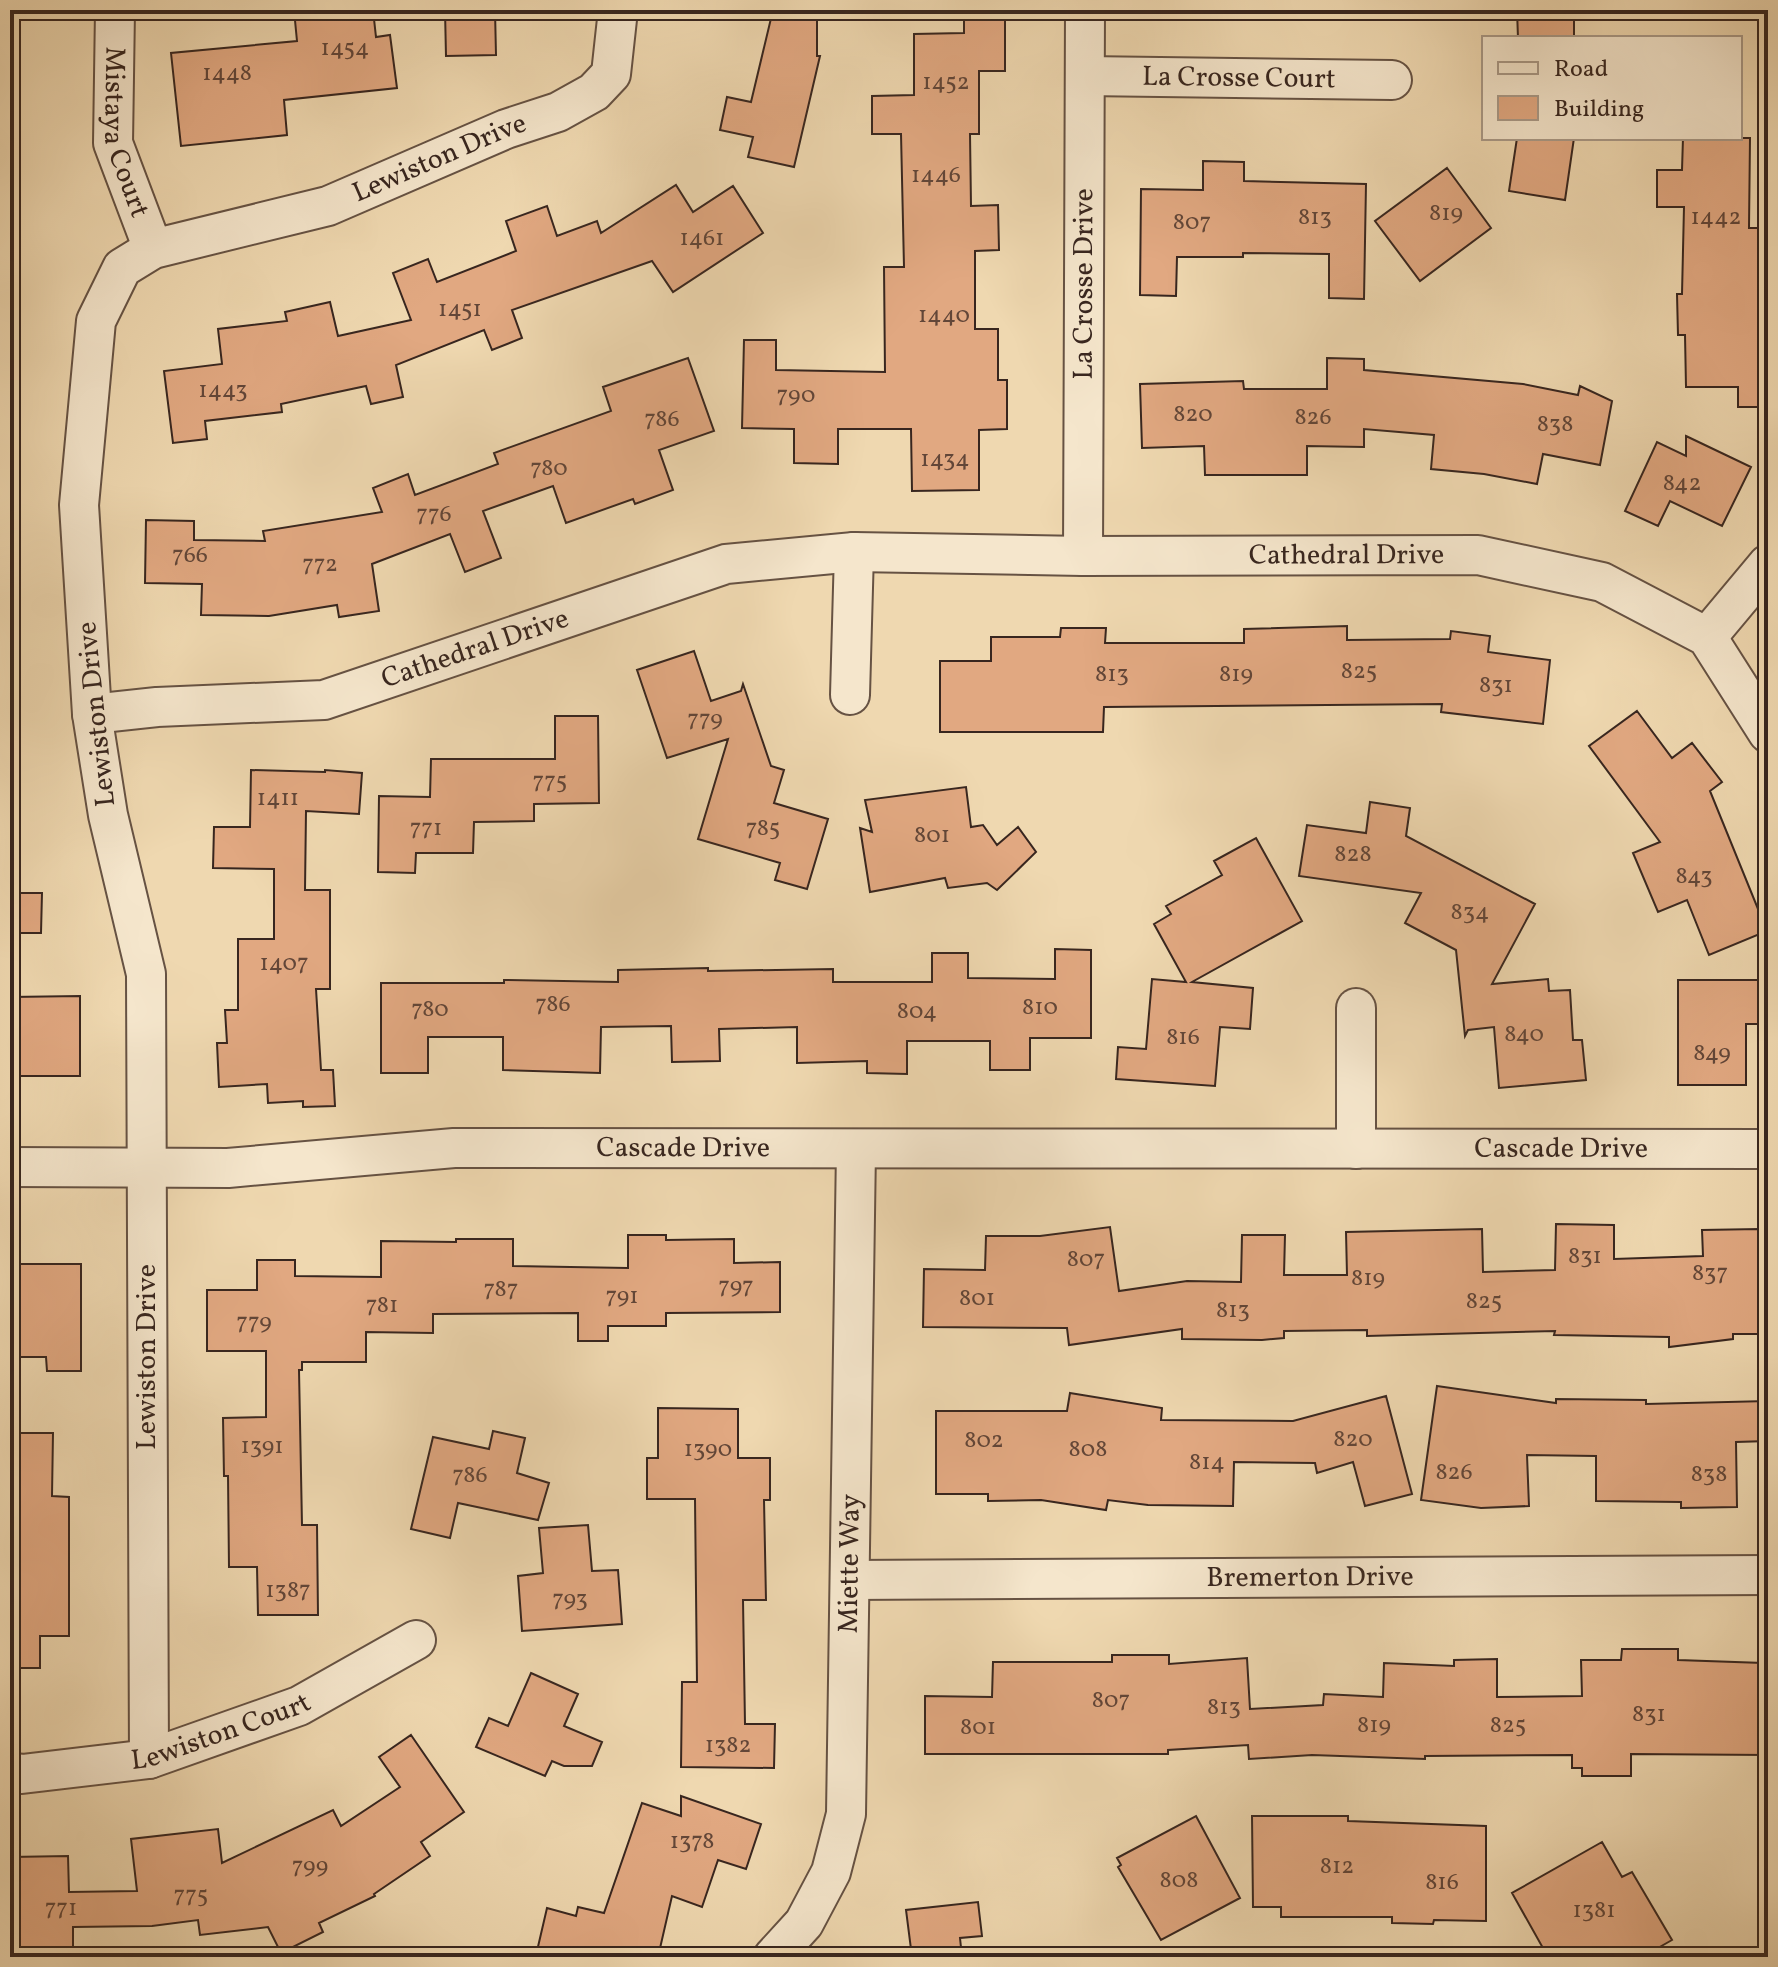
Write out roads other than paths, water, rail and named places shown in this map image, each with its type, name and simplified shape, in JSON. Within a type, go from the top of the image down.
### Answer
[{"type":"street","name":"Mistaya Court","points":[[115,10],[113,143],[153,249]]},
{"type":"street","name":"Lewiston Drive","points":[[149,1759],[146,974],[108,815],[92,714],[79,505],[96,321],[122,268],[153,249],[328,206],[506,129],[558,112],[594,92],[611,74],[618,10]]},
{"type":"street","name":"La Crosse Drive","points":[[1083,556],[1085,10]]},
{"type":"street","name":"La Crosse Court","points":[[1085,76],[1392,80]]},
{"type":"street","name":"Cathedral Drive","points":[[92,714],[157,707],[324,700],[726,564],[854,552],[1083,556],[1478,555],[1602,582],[1707,637],[1768,733]]},
{"type":"street","points":[[850,695],[854,552]]},
{"type":"street","points":[[1707,637],[1768,564]]},
{"type":"street","points":[[1356,1008],[1356,1149]]},
{"type":"street","name":"Cascade Drive","points":[[10,1167],[228,1168],[454,1148],[1768,1149]]},
{"type":"street","name":"Miette Way","points":[[773,1957],[804,1923],[831,1872],[846,1814],[856,1149]]},
{"type":"street","name":"Bremerton Drive","points":[[850,1580],[1768,1575]]},
{"type":"street","name":"Lewiston Court","points":[[10,1772],[22,1774],[149,1759],[299,1706],[416,1640]]}]
